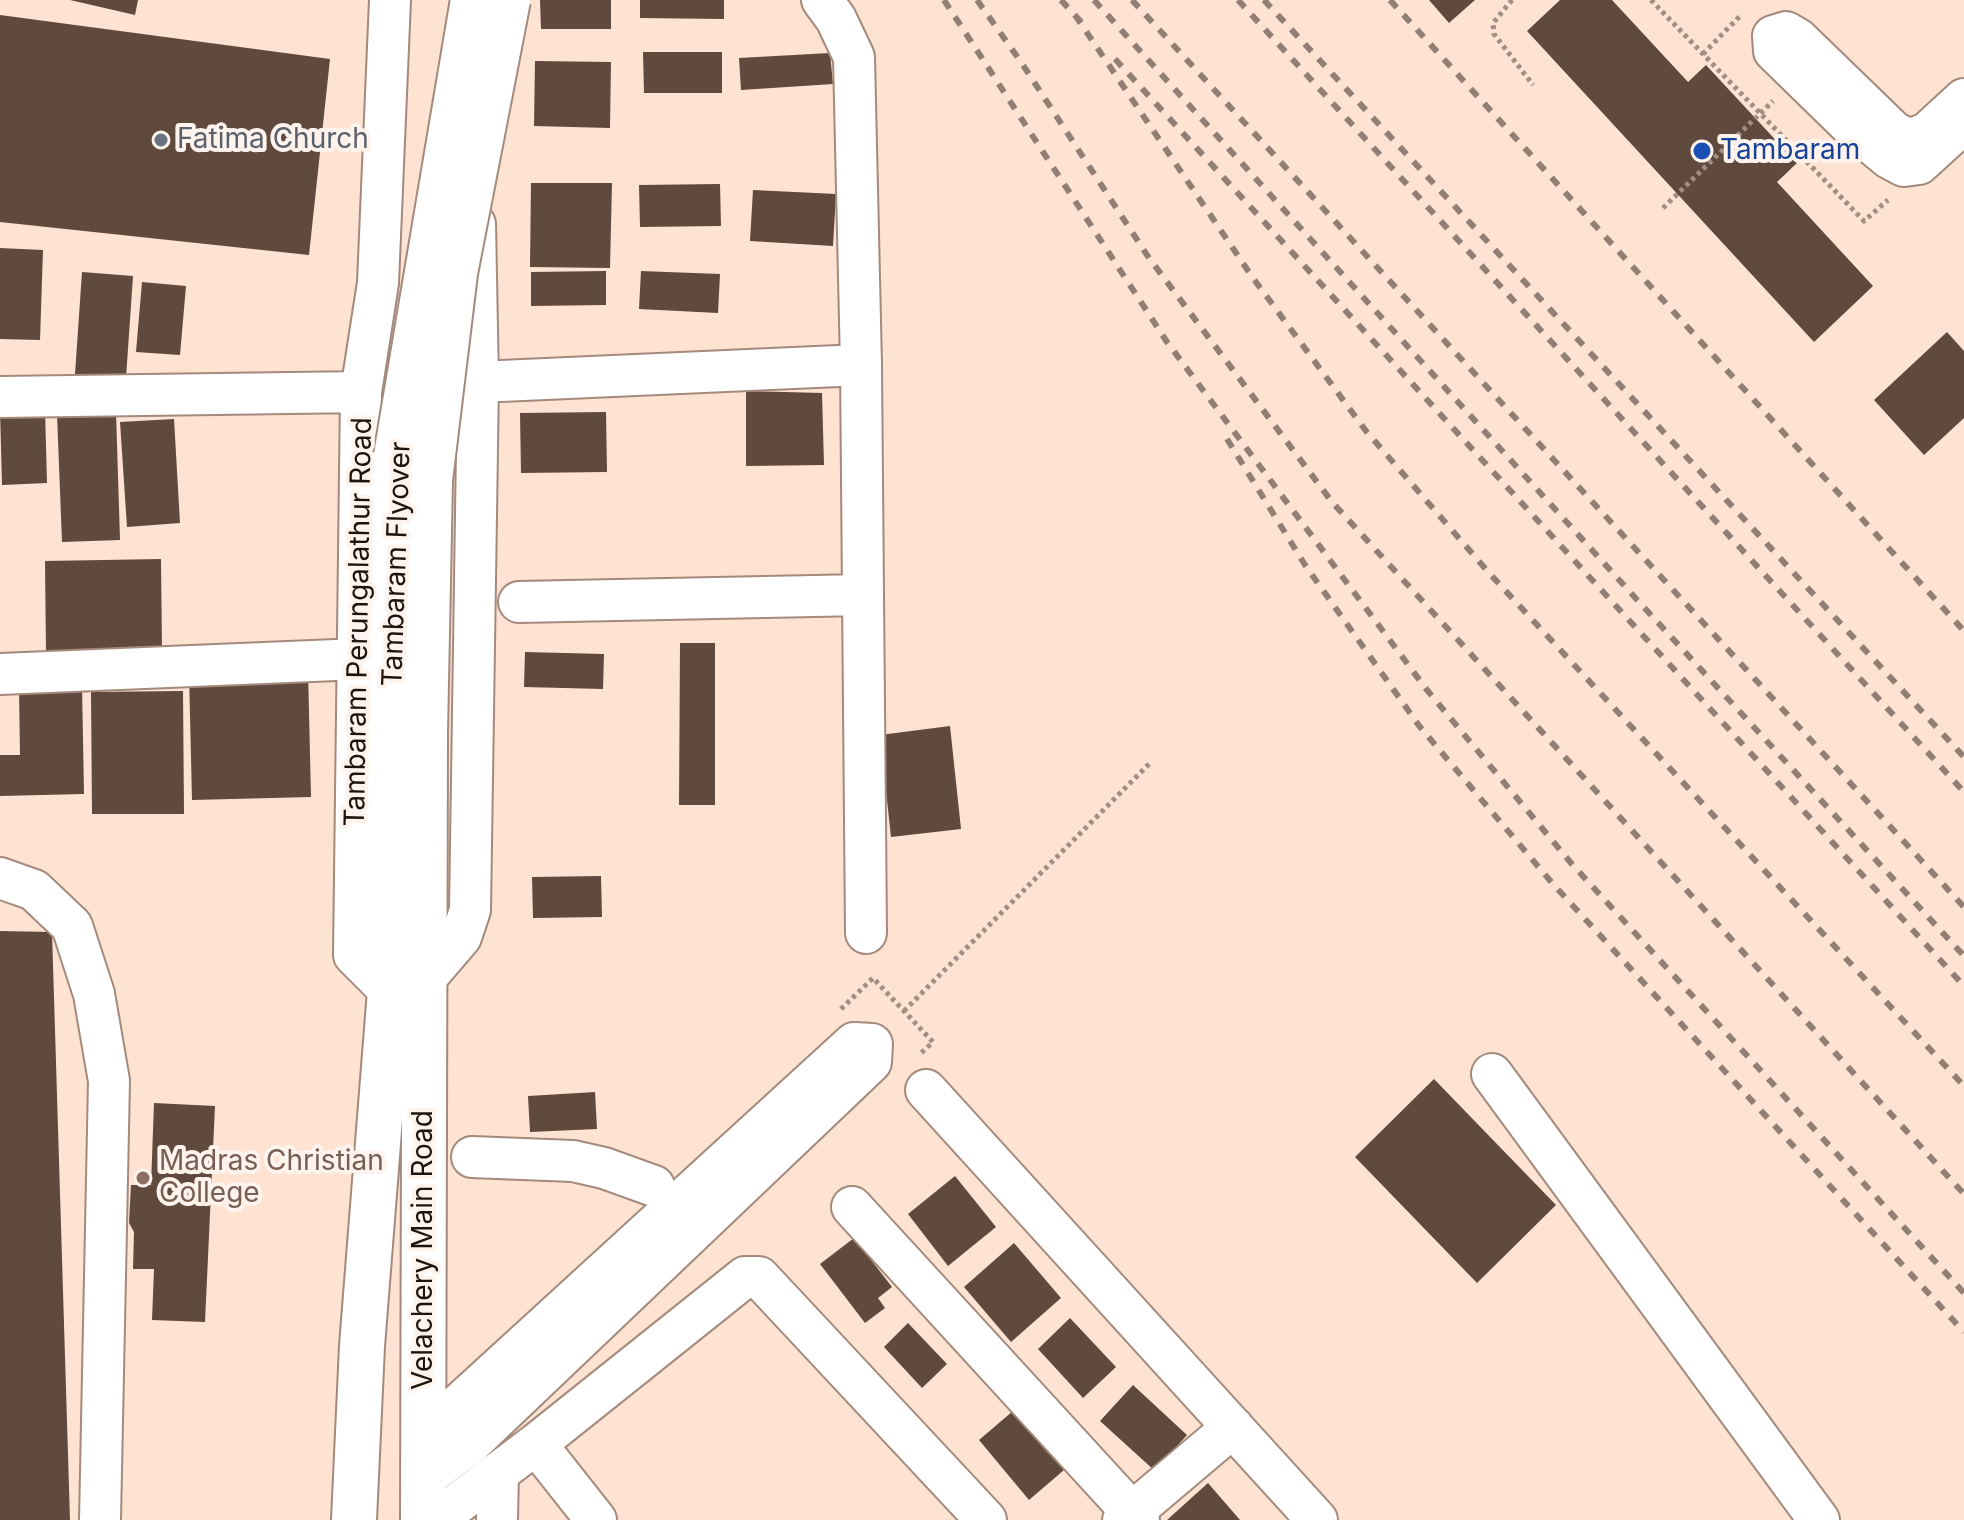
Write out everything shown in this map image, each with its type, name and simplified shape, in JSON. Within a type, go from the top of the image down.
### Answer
[{"type":"main road","name":"Tambaram Flyover","points":[[408,985],[408,860],[396,456],[472,0]]},
{"type":"main road","name":"Tambaram Flyover","points":[[408,860],[430,480],[455,273],[508,0]]},
{"type":"main road","name":"Velachery Main Road","points":[[408,985],[423,1479]]},
{"type":"main road","points":[[354,1520],[362,1346],[408,985]]},
{"type":"street","name":"Tambaram Perungalathur Road","points":[[390,0],[378,283],[361,392],[354,955],[408,985]]},
{"type":"street","points":[[408,985],[461,937],[470,910],[478,382],[472,0]]},
{"type":"street","points":[[822,0],[836,19],[854,57],[861,365],[866,933]]},
{"type":"street","points":[[1964,99],[1927,133],[1909,140],[1894,132],[1798,39],[1786,32],[1773,36],[1774,51],[1855,130],[1889,158],[1904,166],[1919,164],[1964,123]]},
{"type":"street","points":[[478,382],[861,365]]},
{"type":"street","points":[[0,397],[361,392]]},
{"type":"street","points":[[519,602],[863,595]]},
{"type":"street","points":[[0,674],[360,659]]},
{"type":"street","points":[[0,878],[34,890],[72,926],[94,994],[109,1081],[100,1520]]},
{"type":"street","points":[[854,1043],[872,1044],[871,1062],[471,1443],[423,1479],[854,1043]]},
{"type":"street","points":[[1492,1074],[1819,1520]]},
{"type":"street","points":[[926,1090],[1317,1520]]},
{"type":"street","points":[[472,1157],[573,1161],[604,1168],[654,1186]]},
{"type":"street","points":[[852,1207],[1131,1517],[1233,1427]]},
{"type":"street","points":[[436,1520],[745,1277],[759,1277],[986,1520]]},
{"type":"street","points":[[536,1444],[596,1520]]},
{"type":"street","points":[[497,1520],[498,1473]]},
{"type":"path","points":[[1512,0],[1493,23],[1494,34],[1533,85]]},
{"type":"path","points":[[1651,0],[1864,221]]},
{"type":"path","points":[[1703,54],[1745,11]]},
{"type":"path","points":[[1663,208],[1799,74]]},
{"type":"path","points":[[904,1011],[1151,762]]},
{"type":"building","points":[[70,0],[138,0],[135,15]]},
{"type":"building","points":[[540,0],[611,0],[611,29],[541,29]]},
{"type":"building","points":[[640,0],[724,0],[724,19],[640,18]]},
{"type":"building","points":[[1429,0],[1475,0],[1449,23]]},
{"type":"building","points":[[1560,0],[1612,0],[1688,82],[1706,65],[1797,163],[1777,182],[1873,286],[1814,342],[1527,31]]},
{"type":"building","name":"Fatima Church","points":[[0,15],[330,59],[309,255],[0,222]]},
{"type":"building","points":[[643,52],[722,52],[722,93],[644,93]]},
{"type":"building","points":[[830,53],[833,84],[741,90],[739,58]]},
{"type":"building","points":[[535,61],[611,62],[610,128],[534,126]]},
{"type":"building","points":[[531,183],[612,183],[610,268],[530,267]]},
{"type":"building","points":[[720,184],[721,226],[640,227],[639,185]]},
{"type":"building","points":[[753,190],[836,194],[833,246],[750,241]]},
{"type":"building","points":[[0,248],[43,250],[40,340],[0,339]]},
{"type":"building","points":[[606,271],[606,305],[531,306],[531,272]]},
{"type":"building","points":[[641,271],[720,274],[718,313],[639,309]]},
{"type":"building","points":[[82,272],[133,276],[126,378],[75,374]]},
{"type":"building","points":[[142,282],[186,286],[180,355],[136,352]]},
{"type":"building","points":[[1947,332],[1964,351],[1964,418],[1924,455],[1874,400]]},
{"type":"building","points":[[746,391],[822,393],[824,465],[746,466]]},
{"type":"building","points":[[45,409],[47,483],[2,485],[0,410]]},
{"type":"building","points":[[116,412],[120,540],[62,542],[57,414]]},
{"type":"building","points":[[606,412],[607,472],[521,473],[520,413]]},
{"type":"building","points":[[174,419],[180,523],[127,527],[120,422]]},
{"type":"building","points":[[161,559],[162,651],[46,653],[45,561]]},
{"type":"building","points":[[680,643],[715,643],[715,805],[679,805]]},
{"type":"building","points":[[525,652],[604,654],[603,689],[524,687]]},
{"type":"building","points":[[308,670],[311,797],[192,800],[189,673]]},
{"type":"building","points":[[82,685],[84,794],[0,796],[0,755],[20,755],[19,687]]},
{"type":"building","points":[[183,691],[184,814],[92,814],[91,692]]},
{"type":"building","points":[[950,726],[961,829],[891,837],[880,735]]},
{"type":"building","points":[[601,876],[602,917],[533,918],[532,877]]},
{"type":"building","points":[[0,931],[52,932],[70,1520],[0,1520]]},
{"type":"building","points":[[1434,1079],[1556,1205],[1477,1283],[1355,1157]]},
{"type":"building","points":[[595,1092],[597,1129],[530,1132],[528,1096]]},
{"type":"building","points":[[154,1103],[215,1106],[205,1322],[152,1320],[154,1269],[133,1269],[134,1232],[129,1223],[131,1185],[151,1185]]},
{"type":"building","points":[[955,1176],[996,1227],[948,1266],[908,1214]]},
{"type":"building","points":[[854,1238],[892,1287],[878,1298],[885,1308],[865,1323],[820,1264]]},
{"type":"building","points":[[1014,1243],[1061,1298],[1011,1342],[964,1287]]},
{"type":"building","points":[[1070,1318],[1116,1367],[1083,1398],[1038,1349]]},
{"type":"building","points":[[908,1323],[947,1364],[922,1388],[884,1347]]},
{"type":"building","points":[[1133,1385],[1187,1435],[1155,1471],[1100,1421]]},
{"type":"building","points":[[1013,1411],[1064,1470],[1029,1500],[979,1440]]},
{"type":"building","points":[[1208,1483],[1240,1520],[1167,1520]]},
{"type":"railway","points":[[944,0],[1167,342],[1427,690],[1571,863],[1964,1293]]},
{"type":"railway","points":[[977,0],[1149,258],[1332,502],[1964,1194]]},
{"type":"railway","points":[[1061,0],[1083,24]]},
{"type":"railway","points":[[1094,0],[1964,956]]},
{"type":"railway","points":[[1132,0],[1964,907]]},
{"type":"railway","points":[[1238,0],[1964,792]]},
{"type":"railway","points":[[1264,0],[1964,757]]},
{"type":"railway","points":[[1390,0],[1964,631]]},
{"type":"railway","points":[[1075,15],[1253,278],[1366,431],[1490,574],[1964,1086]]},
{"type":"railway","points":[[1115,59],[1964,986]]},
{"type":"railway","points":[[1227,439],[1305,565],[1420,727],[1553,884],[1964,1332]]},
{"type":"place","name":"Fatima Church","points":[[161,140]]},
{"type":"place","name":"Tambaram","points":[[1702,151]]},
{"type":"place","name":"Madras Christian College","points":[[143,1178]]}]
